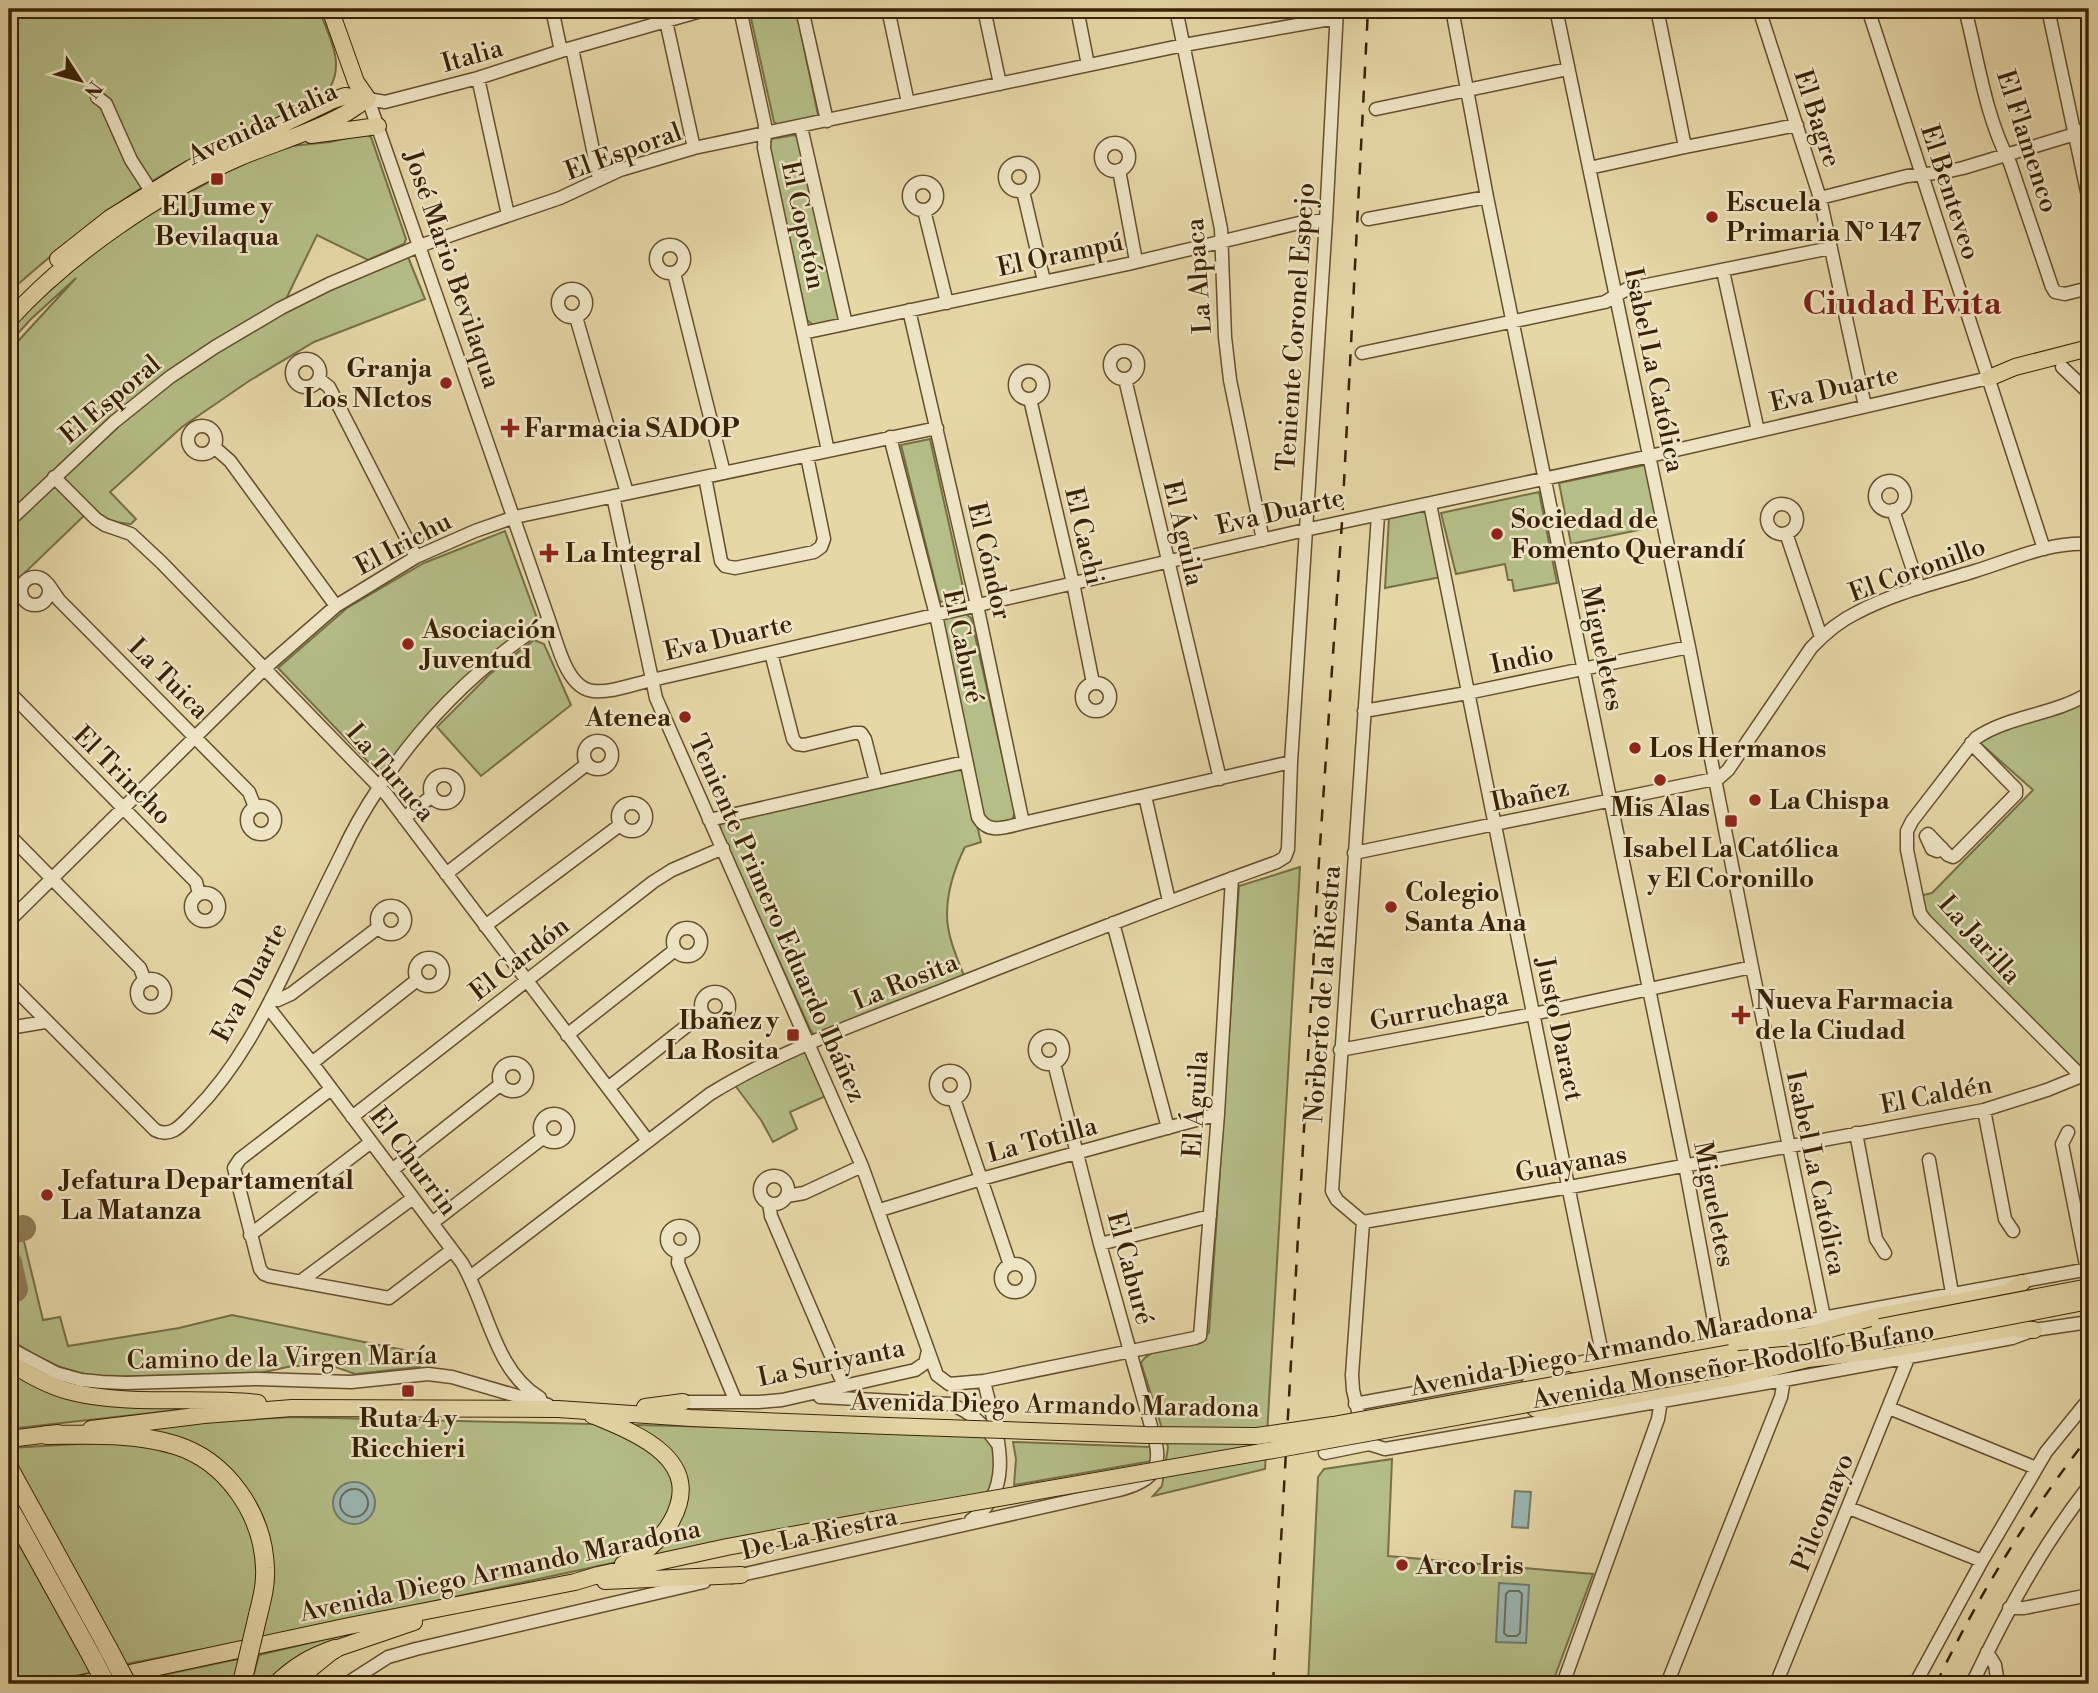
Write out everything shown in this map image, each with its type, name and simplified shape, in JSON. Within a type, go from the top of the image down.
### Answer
[{"type":"highway","points":[[46,1435],[105,1435],[159,1441],[203,1458],[233,1485],[252,1514],[260,1534],[265,1569],[265,1588],[242,1684]]},
{"type":"highway","points":[[11,1473],[127,1684]]},
{"type":"highway","points":[[9,1507],[106,1684]]},
{"type":"highway","points":[[277,1684],[294,1667],[335,1649]]},
{"type":"main road","name":"José Mario Bevilaqua","points":[[330,9],[356,82],[368,99]]},
{"type":"main road","name":"José Mario Bevilaqua","points":[[341,9],[364,74],[368,99]]},
{"type":"main road","name":"Avenida Italia","points":[[9,304],[75,244],[110,218],[191,168],[331,101],[345,96],[368,99]]},
{"type":"main road","name":"Avenida Italia","points":[[9,320],[75,258],[117,227],[199,178],[341,116],[368,99]]},
{"type":"main road","points":[[294,136],[377,126]]},
{"type":"main road","name":"Eva Duarte","points":[[1989,378],[2015,367],[2089,348]]},
{"type":"main road","name":"Eva Duarte","points":[[1989,378],[2015,377],[2089,359]]},
{"type":"main road","points":[[1573,1364],[1589,1368],[1728,1343],[1804,1336],[1878,1316],[2007,1293],[2022,1283]]},
{"type":"main road","name":"Avenida Diego Armando Maradona","points":[[9,1439],[204,1415],[292,1408],[558,1409],[691,1418],[888,1426],[1257,1436],[1731,1360],[1808,1359],[1881,1334],[2089,1287]]},
{"type":"main road","name":"Avenida Diego Armando Maradona","points":[[79,1684],[349,1626],[575,1582],[598,1574],[727,1547],[1266,1452],[1731,1360],[1804,1336],[1881,1334],[2089,1301]]},
{"type":"main road","points":[[1552,1368],[1533,1380],[1528,1388],[1528,1401],[1536,1409],[1551,1410],[1734,1377],[1808,1359],[1884,1350],[2013,1328],[2034,1330]]},
{"type":"main road","points":[[9,1362],[44,1382],[68,1391],[99,1396],[241,1401],[292,1408]]},
{"type":"main road","points":[[615,1412],[683,1402]]},
{"type":"main road","points":[[582,1410],[625,1428],[656,1447],[677,1470],[681,1488],[679,1506],[664,1533],[648,1549],[629,1562],[598,1574]]},
{"type":"main road","points":[[575,1582],[741,1575]]},
{"type":"main road","points":[[294,1684],[335,1649],[469,1603]]},
{"type":"street","points":[[552,9],[567,50],[599,179]]},
{"type":"street","name":"Italia","points":[[368,99],[385,102],[478,78],[708,9]]},
{"type":"street","name":"El Copetón","points":[[740,9],[765,125],[764,148],[828,452]]},
{"type":"street","points":[[802,9],[827,121]]},
{"type":"street","points":[[888,9],[908,103]]},
{"type":"street","points":[[984,9],[1000,84]]},
{"type":"street","points":[[1077,9],[1088,65]]},
{"type":"street","name":"La Alpaca","points":[[1177,9],[1221,229],[1225,337],[1230,380],[1263,540]]},
{"type":"street","name":"Migueletes","points":[[1452,9],[1487,197],[1650,990],[1717,1337]]},
{"type":"street","name":"Isabel La Católica","points":[[1556,9],[1650,456],[1824,1317]]},
{"type":"street","points":[[1657,9],[1685,147]]},
{"type":"street","name":"El Bagre","points":[[1759,9],[1820,198],[1865,406]]},
{"type":"street","name":"El Benteveo","points":[[1868,9],[2044,549]]},
{"type":"street","name":"El Flamenco","points":[[1965,9],[1988,103],[2055,292],[2065,294],[2089,288]]},
{"type":"street","points":[[2048,9],[2089,201]]},
{"type":"street","name":"El Esporal","points":[[9,521],[114,422],[170,377],[281,308],[329,284],[419,246],[560,198],[599,179],[644,162],[694,148],[1337,13]]},
{"type":"street","name":"Teniente Coronel Espejo","points":[[1285,857],[1288,849],[1337,13]]},
{"type":"street","points":[[666,21],[694,148]]},
{"type":"street","points":[[1376,109],[1569,69]]},
{"type":"street","points":[[478,78],[508,215]]},
{"type":"street","points":[[97,97],[106,104],[131,159],[152,191]]},
{"type":"street","name":"José Mario Bevilaqua","points":[[368,99],[549,620],[568,672],[583,688]]},
{"type":"street","points":[[1589,168],[1797,125]]},
{"type":"street","points":[[801,127],[846,324]]},
{"type":"street","points":[[1820,198],[1907,176],[1945,172],[2075,134],[2089,127]]},
{"type":"street","points":[[1119,170],[1136,261]]},
{"type":"street","points":[[1023,191],[1044,281]]},
{"type":"street","points":[[1368,219],[1487,197]]},
{"type":"street","points":[[924,210],[947,303]]},
{"type":"street","name":"El Orampú","points":[[803,332],[947,303],[1299,223],[1326,220]]},
{"type":"street","points":[[1362,353],[1605,302],[1627,289],[1830,248]]},
{"type":"street","points":[[1723,271],[1758,431]]},
{"type":"street","points":[[674,273],[724,473]]},
{"type":"street","name":"El Cóndor","points":[[909,310],[977,605],[1023,823]]},
{"type":"street","points":[[576,317],[627,493]]},
{"type":"street","points":[[2062,367],[2089,393]]},
{"type":"street","name":"Eva Duarte","points":[[583,688],[602,691],[652,680],[1305,530],[1546,480],[1989,378]]},
{"type":"street","points":[[319,379],[329,387],[416,557]]},
{"type":"street","name":"El Águila","points":[[1125,379],[1220,779]]},
{"type":"street","name":"El Cachi","points":[[1030,399],[1073,583],[1093,683]]},
{"type":"street","name":"El Irichu","points":[[9,921],[265,668],[337,606],[416,557],[515,517],[937,428]]},
{"type":"street","name":"El Caburé","points":[[890,437],[936,615],[965,762],[981,822],[985,827],[996,829],[1023,823]]},
{"type":"street","points":[[214,447],[230,461],[337,606]]},
{"type":"street","points":[[705,477],[721,561],[729,568],[735,568],[771,561],[814,552],[821,547],[824,539],[807,456]]},
{"type":"street","name":"La Turuca","points":[[54,477],[96,519],[131,534],[379,787],[648,1141]]},
{"type":"street","name":"Teniente Primero Eduardo Ibáñez","points":[[613,496],[656,698],[862,1166],[928,1350]]},
{"type":"street","name":"Justo Daract","points":[[1430,504],[1603,1358]]},
{"type":"street","points":[[1893,510],[1919,588]]},
{"type":"street","name":"Norberto de la Riestra","points":[[1363,1223],[1337,1200],[1332,1191],[1378,515]]},
{"type":"street","points":[[1786,533],[1821,637]]},
{"type":"street","name":"El Coronillo","points":[[1715,780],[1724,775],[1811,648],[1836,625],[1858,612],[1919,588],[2044,549],[2075,543],[2089,544]]},
{"type":"street","points":[[45,601],[49,593],[48,584],[41,578],[32,577],[25,581],[21,590],[24,599],[32,605],[59,600]]},
{"type":"street","name":"La Tuica","points":[[48,584],[59,600],[250,792],[255,807]]},
{"type":"street","name":"Eva Duarte","points":[[45,1021],[155,1130],[164,1134],[175,1130],[219,1085],[248,1042],[270,1003],[344,847],[379,787],[415,737],[447,703],[506,650],[549,620]]},
{"type":"street","name":"Indio","points":[[1364,711],[1467,693],[1689,647]]},
{"type":"street","points":[[771,653],[793,739],[797,744],[804,745],[861,733],[876,782]]},
{"type":"street","name":"El Trincho","points":[[9,692],[195,882],[200,894]]},
{"type":"street","name":"La Jarilla","points":[[2086,1075],[1928,924],[1920,913],[1907,850],[1908,831],[1912,821],[1971,743],[1988,730],[2071,703],[2089,693]]},
{"type":"street","points":[[1942,848],[1948,855],[1956,855],[2016,794],[2016,789],[1971,743]]},
{"type":"street","points":[[1710,754],[1718,759],[1736,758]]},
{"type":"street","points":[[709,820],[965,762]]},
{"type":"street","points":[[1023,823],[1291,762]]},
{"type":"street","points":[[446,874],[587,764]]},
{"type":"street","name":"Ibañez","points":[[1354,853],[1715,780]]},
{"type":"street","points":[[404,818],[432,796]]},
{"type":"street","points":[[1146,796],[1169,901]]},
{"type":"street","points":[[485,926],[620,825]]},
{"type":"street","points":[[9,835],[140,968],[145,981]]},
{"type":"street","name":"El Cardón","points":[[352,1117],[663,876],[723,848]]},
{"type":"street","name":"La Rosita","points":[[470,1277],[710,1094],[736,1078],[809,1043],[1285,857]]},
{"type":"street","name":"El Águila","points":[[1201,1333],[1232,878]]},
{"type":"street","points":[[1113,923],[1168,1128]]},
{"type":"street","points":[[270,1003],[291,994],[379,927]]},
{"type":"street","points":[[568,1035],[675,950]]},
{"type":"street","name":"Gurruchaga","points":[[1340,1050],[1533,1014],[1752,967]]},
{"type":"street","points":[[312,1063],[417,980]]},
{"type":"street","points":[[9,983],[45,1021]]},
{"type":"street","name":"El Churrin","points":[[270,1003],[470,1277],[513,1373],[528,1390],[558,1409]]},
{"type":"street","points":[[608,1088],[703,1013]]},
{"type":"street","points":[[9,1028],[45,1021]]},
{"type":"street","name":"El Caburé","points":[[1054,1063],[1157,1451],[1158,1459],[1153,1473],[1145,1481]]},
{"type":"street","name":"El Caldén","points":[[1788,1147],[1984,1110],[2086,1075]]},
{"type":"street","points":[[392,1170],[501,1084]]},
{"type":"street","points":[[331,1089],[235,1164],[260,1269],[264,1274],[384,1298],[393,1296],[452,1250]]},
{"type":"street","points":[[954,1099],[1010,1265]]},
{"type":"street","points":[[1984,1110],[2005,1219],[2013,1231]]},
{"type":"street","name":"La Totilla","points":[[880,1210],[981,1179],[1218,1114]]},
{"type":"street","points":[[2068,1132],[2062,1144],[2088,1269]]},
{"type":"street","points":[[1856,1133],[1876,1239],[1885,1253]]},
{"type":"street","points":[[432,1223],[544,1137]]},
{"type":"street","points":[[250,1235],[371,1142]]},
{"type":"street","name":"Guayanas","points":[[1363,1223],[1788,1147]]},
{"type":"street","points":[[1929,1160],[1952,1293]]},
{"type":"street","points":[[787,1196],[785,1181],[775,1176],[769,1177],[761,1186],[762,1198],[769,1203],[779,1203],[787,1196],[804,1193],[862,1166]]},
{"type":"street","points":[[301,1281],[413,1198]]},
{"type":"street","points":[[769,1203],[771,1216],[844,1386]]},
{"type":"street","points":[[1100,1244],[1210,1216]]},
{"type":"street","points":[[1325,1453],[1369,1444],[1364,1437],[1355,1404],[1352,1375],[1363,1223]]},
{"type":"street","points":[[679,1252],[678,1263],[736,1402]]},
{"type":"street","name":"Avenida Monseñor Rodolfo Bufano","points":[[1355,1404],[2088,1269]]},
{"type":"street","points":[[2022,1283],[2032,1286],[2040,1293],[2044,1302],[2045,1312],[2034,1330]]},
{"type":"street","name":"Avenida Monseñor Rodolfo Bufano","points":[[1369,1444],[1385,1449],[1784,1380],[2012,1338],[2034,1330],[2089,1322]]},
{"type":"street","name":"La Suriyanta","points":[[928,1350],[937,1375],[949,1384],[984,1381],[1195,1338],[1201,1333]]},
{"type":"street","name":"Camino de la Virgen María","points":[[9,1349],[56,1373],[81,1380],[126,1383],[258,1379],[351,1382],[428,1374],[490,1387],[558,1409]]},
{"type":"street","name":"La Suriyanta","points":[[683,1402],[782,1400],[915,1370],[925,1363],[928,1350]]},
{"type":"street","points":[[490,1387],[501,1377],[504,1370],[503,1355]]},
{"type":"street","name":"Pilcomayo","points":[[1776,1684],[1909,1356]]},
{"type":"street","points":[[1667,1684],[1782,1397],[1784,1380]]},
{"type":"street","points":[[965,1523],[980,1514],[995,1494],[1000,1481],[997,1443],[984,1381]]},
{"type":"street","points":[[782,1400],[830,1396],[950,1404],[964,1409],[979,1420],[997,1443]]},
{"type":"street","points":[[1915,1684],[2036,1468],[2089,1399]]},
{"type":"street","points":[[1563,1684],[1658,1419],[1661,1401]]},
{"type":"street","points":[[1889,1408],[2036,1468]]},
{"type":"street","points":[[2036,1468],[2051,1458],[2089,1411]]},
{"type":"street","name":"De La Riestra","points":[[346,1684],[388,1657],[416,1649],[1119,1490],[1145,1481]]},
{"type":"street","points":[[1972,1684],[2009,1608],[2041,1555],[2089,1486]]},
{"type":"street","points":[[1849,1508],[1982,1561]]},
{"type":"street","points":[[2009,1608],[2024,1608],[2089,1595]]},
{"type":"street","points":[[1987,1652],[1995,1665],[1998,1684]]},
{"type":"green space","points":[[9,9],[249,9],[250,13],[268,9],[319,9],[334,49],[336,69],[329,89],[322,97],[293,114],[184,163],[130,195],[9,292]]},
{"type":"green space","points":[[749,9],[796,9],[818,115],[816,119],[782,127],[774,122]]},
{"type":"green space","points":[[365,134],[371,137],[406,239],[404,244],[368,260],[317,235],[286,299],[212,343],[9,514],[9,351],[76,278],[9,343],[9,331],[27,311],[86,258],[152,211],[222,175],[224,171],[281,147],[330,142]]},
{"type":"green space","points":[[794,135],[799,138],[839,320],[813,325],[807,320],[769,144],[772,139]]},
{"type":"green space","points":[[408,257],[425,299],[314,342],[249,381],[182,427],[110,492],[136,519],[131,524],[110,520],[92,508],[9,588],[9,527],[124,421],[173,381],[248,332],[327,291]]},
{"type":"green space","points":[[930,439],[965,596],[940,602],[901,445]]},
{"type":"green space","points":[[1645,465],[1658,526],[1571,544],[1559,483]]},
{"type":"green space","name":"Sociedad de Fomento Querandí","points":[[1539,492],[1557,583],[1514,591],[1512,580],[1508,580],[1505,564],[1456,574],[1441,513]]},
{"type":"green space","points":[[1427,510],[1441,577],[1385,588],[1389,518]]},
{"type":"green space","name":"Asociación Juventud","points":[[505,531],[538,621],[386,769],[376,770],[278,668],[347,608],[424,563]]},
{"type":"green space","points":[[966,614],[971,618],[1015,812],[1012,820],[994,824],[982,816],[941,623],[945,618]]},
{"type":"green space","points":[[534,640],[544,644],[571,705],[481,776],[437,727],[490,674]]},
{"type":"green space","points":[[2079,704],[2089,706],[2089,1067],[2083,1069],[1928,918],[1919,896],[1932,893],[2033,790],[1979,742],[1983,736]]},
{"type":"green space","points":[[957,770],[963,771],[965,775],[981,842],[965,847],[948,897],[947,923],[965,978],[814,1035],[721,833],[720,824]]},
{"type":"green space","points":[[1300,867],[1265,1469],[1153,1496],[1162,1486],[1168,1447],[1141,1363],[1152,1353],[1169,1346],[1205,1338],[1209,1332],[1239,886]]},
{"type":"green space","points":[[806,1051],[828,1095],[790,1112],[797,1129],[773,1142],[761,1120],[734,1084]]},
{"type":"green space","points":[[9,1200],[15,1204],[43,1320],[60,1317],[68,1346],[179,1328],[232,1315],[418,1353],[424,1362],[419,1367],[355,1374],[333,1366],[292,1366],[260,1373],[101,1377],[60,1367],[9,1339]]},
{"type":"green space","points":[[9,1369],[23,1378],[195,1408],[9,1429]]},
{"type":"green space","points":[[291,1417],[887,1431],[986,1436],[994,1450],[995,1465],[990,1495],[608,1564],[258,1639],[270,1588],[238,1480],[128,1431],[196,1423]]},
{"type":"green space","points":[[113,1442],[174,1451],[215,1475],[248,1518],[260,1569],[247,1641],[126,1664],[9,1452],[9,1448]]},
{"type":"green space","points":[[1013,1442],[1150,1447],[1152,1461],[1014,1485],[1016,1459]]},
{"type":"green space","name":"Arco Iris","points":[[1392,1459],[1388,1556],[1593,1574],[1552,1684],[1308,1684],[1318,1477],[1324,1469]]},
{"type":"green space","points":[[9,1526],[90,1673],[34,1684],[9,1684]]},
{"type":"green space","points":[[393,1623],[270,1684],[251,1684],[259,1655]]},
{"type":"green space","points":[[243,1658],[237,1684],[141,1684],[139,1680]]},
{"type":"water","points":[[354,1482],[369,1488],[375,1503],[369,1518],[354,1524],[339,1518],[333,1503],[339,1488]]},
{"type":"water","points":[[1515,1491],[1531,1492],[1528,1528],[1512,1527]]},
{"type":"water","points":[[1499,1583],[1529,1585],[1526,1643],[1496,1642]]},
{"type":"taxiway","points":[[9,1232],[23,1228]]},
{"type":"taxiway","points":[[9,1263],[15,1289]]},
{"type":"railway","points":[[1273,1684],[1319,860],[1342,522],[1368,9]]},
{"type":"railway","points":[[1936,1684],[1969,1619],[2006,1556],[2089,1436]]},
{"type":"place","name":"El Jume y Bevilaqua","points":[[217,179]]},
{"type":"place","name":"Escuela Primaria N° 147","points":[[1712,217]]},
{"type":"place","name":"Granja Los NIctos","points":[[446,383]]},
{"type":"place","name":"Farmacia SADOP","points":[[510,428]]},
{"type":"place","name":"Sociedad de Fomento Querandí","points":[[1497,534]]},
{"type":"place","name":"La Integral","points":[[549,553]]},
{"type":"place","name":"Asociación Juventud","points":[[408,644]]},
{"type":"place","name":"Atenea","points":[[685,717]]},
{"type":"place","name":"Los Hermanos","points":[[1635,748]]},
{"type":"place","name":"Mis Alas","points":[[1660,780]]},
{"type":"place","name":"La Chispa","points":[[1755,800]]},
{"type":"place","name":"Isabel La Católica y El Coronillo","points":[[1731,821]]},
{"type":"place","name":"Colegio Santa Ana","points":[[1391,907]]},
{"type":"place","name":"Nueva Farmacia de la Ciudad","points":[[1741,1015]]},
{"type":"place","name":"Ibañez y La Rosita","points":[[793,1035]]},
{"type":"place","name":"Jefatura Departamental La Matanza","points":[[47,1195]]},
{"type":"place","name":"Ruta 4 y Ricchieri","points":[[408,1391]]},
{"type":"place","name":"Arco Iris","points":[[1402,1565]]},
{"type":"district","name":"Ciudad Evita","points":[[1902,302]]}]
